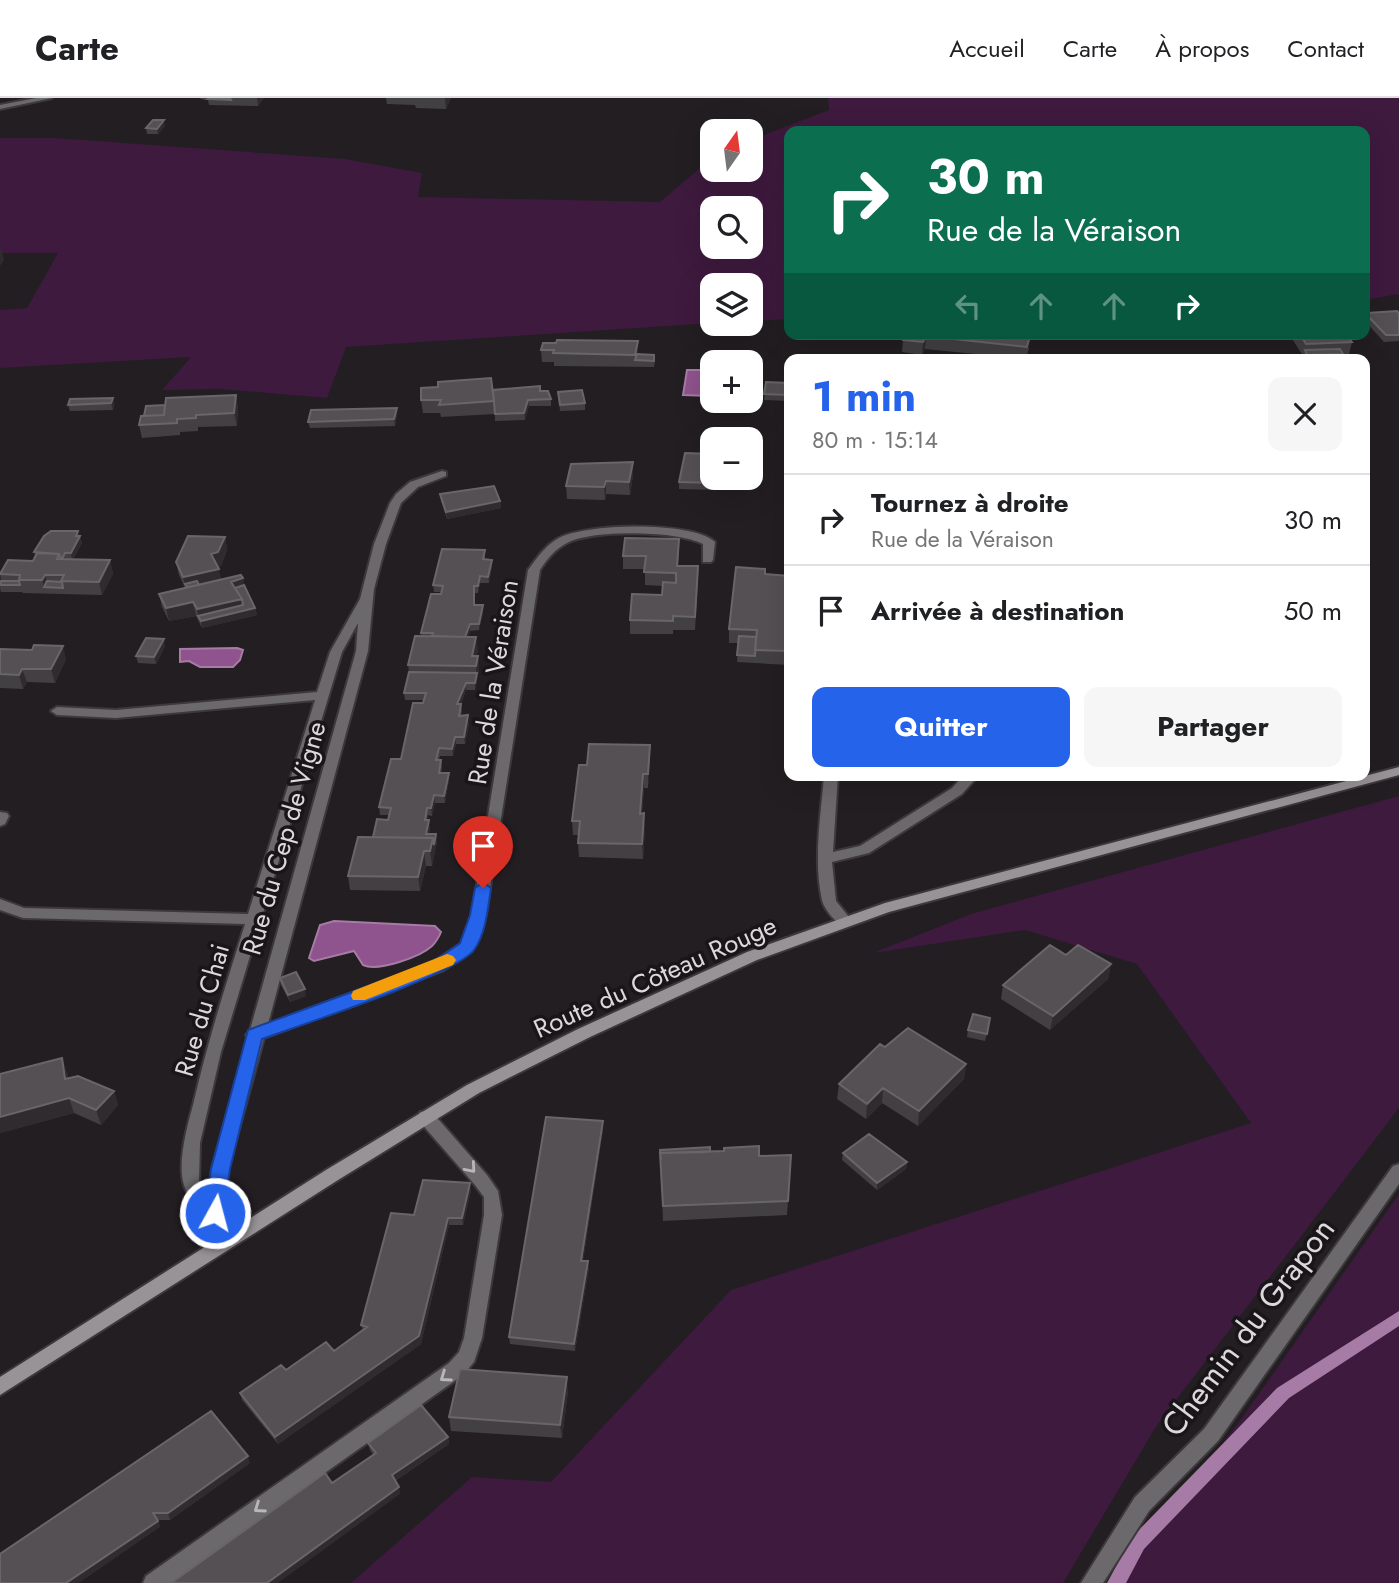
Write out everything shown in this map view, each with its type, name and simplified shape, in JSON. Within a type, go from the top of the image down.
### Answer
[{"type":"street","points":[[0,107],[48,98]]},
{"type":"street","name":"Rue du Cep de Vigne","points":[[215,1213],[220,1169],[254,1035],[362,651],[366,598],[392,506],[408,488],[427,477],[442,474]]},
{"type":"street","name":"Rue de la Véraison","points":[[254,1035],[437,967],[467,947],[479,915],[534,570],[542,552],[562,538],[595,531],[695,535],[709,542],[707,560]]},
{"type":"street","name":"Rue du Chai","points":[[215,1213],[198,1199],[191,1181],[192,1143],[212,1052],[336,652],[366,598]]},
{"type":"street","points":[[57,712],[116,715],[323,695]]},
{"type":"street","name":"Route du Côteau Rouge","points":[[1370,779],[1399,771]]},
{"type":"street","points":[[831,781],[825,859],[829,902],[846,922]]},
{"type":"street","points":[[825,859],[864,850],[957,791],[966,781]]},
{"type":"street","name":"Route du Côteau Rouge","points":[[0,1387],[473,1089],[596,1027],[752,956],[846,922],[975,883],[1361,781]]},
{"type":"street","points":[[0,904],[23,913],[254,919]]},
{"type":"street","points":[[153,1583],[456,1369],[467,1356],[473,1338],[488,1242],[492,1196],[426,1117]]},
{"type":"street","name":"Chemin du Grapon","points":[[1091,1583],[1142,1504],[1211,1435],[1399,1171]]},
{"type":"street","points":[[215,1213],[233,1238]]},
{"type":"shaded area","points":[[828,98],[1399,98],[1399,294],[1370,299],[1370,126],[787,126],[829,110]]},
{"type":"shaded area","points":[[784,127],[784,319],[763,320],[763,273],[700,273],[700,324],[346,347],[327,398],[220,389],[162,390],[191,357],[0,368],[0,310],[27,308],[58,253],[0,253],[0,138],[55,138],[345,159],[422,173],[418,197],[660,202],[700,168],[700,182],[763,182],[763,135]]},
{"type":"shaded area","points":[[687,370],[700,370],[700,396],[683,395]]},
{"type":"shaded area","points":[[180,649],[243,650],[240,660],[233,667],[200,667],[189,661],[180,662]]},
{"type":"shaded area","points":[[1399,796],[1399,1108],[1157,1425],[1063,1583],[351,1583],[472,1477],[551,1482],[731,1290],[1251,1123],[1137,964],[1025,930],[873,953],[971,914]]},
{"type":"shaded area","points":[[334,921],[435,926],[441,932],[435,943],[426,950],[409,959],[388,965],[363,965],[354,951],[314,961],[309,958],[320,925]]},
{"type":"shaded area","points":[[1399,1194],[1399,1583],[1117,1583],[1242,1418]]},
{"type":"building","points":[[230,98],[231,100],[208,99]]},
{"type":"building","points":[[153,120],[164,120],[157,129],[146,128]]},
{"type":"building","points":[[1397,311],[1399,335],[1386,335],[1370,318],[1370,313]]},
{"type":"building","points":[[557,340],[638,341],[635,355],[553,353],[554,350],[541,350],[543,343],[556,343]]},
{"type":"building","points":[[963,340],[1029,340],[1027,347]]},
{"type":"building","points":[[1304,340],[1352,342],[1306,344]]},
{"type":"building","points":[[1340,349],[1343,354],[1307,354],[1305,350]]},
{"type":"building","points":[[637,354],[654,355],[654,361],[635,360]]},
{"type":"building","points":[[491,378],[494,401],[439,405],[441,400],[421,400],[421,388],[438,387],[438,382]]},
{"type":"building","points":[[766,382],[784,383],[784,395],[764,394]]},
{"type":"building","points":[[540,386],[540,391],[548,391],[551,399],[528,400],[524,413],[495,414],[493,390]]},
{"type":"building","points":[[582,390],[585,403],[560,405],[558,392]]},
{"type":"building","points":[[236,395],[234,413],[196,415],[196,418],[177,419],[177,423],[139,425],[141,416],[164,415],[166,398]]},
{"type":"building","points":[[113,398],[111,403],[68,405],[70,399]]},
{"type":"building","points":[[165,405],[164,415],[144,416],[146,406]]},
{"type":"building","points":[[397,408],[394,419],[308,422],[311,410]]},
{"type":"building","points":[[685,453],[700,454],[700,483],[679,482]]},
{"type":"building","points":[[633,462],[629,482],[606,481],[604,487],[566,486],[571,464]]},
{"type":"building","points":[[494,486],[500,501],[446,512],[440,494]]},
{"type":"building","points":[[51,531],[78,531],[76,536],[80,536],[71,553],[65,553],[62,559],[59,554],[34,552],[44,536]]},
{"type":"building","points":[[188,536],[225,537],[218,552],[211,554],[219,569],[183,577],[176,562]]},
{"type":"building","points":[[625,538],[679,539],[677,566],[698,566],[695,617],[673,616],[673,621],[630,620],[632,594],[662,595],[663,582],[676,583],[676,573],[644,572],[646,556],[623,556]]},
{"type":"building","points":[[442,549],[485,550],[483,559],[492,560],[488,577],[480,576],[478,586],[474,586],[474,605],[483,605],[479,624],[470,624],[465,637],[421,633],[431,594],[441,594],[443,586],[433,585]]},
{"type":"building","points":[[37,553],[59,554],[57,559],[110,560],[99,582],[61,581],[64,575],[45,575],[42,580],[19,580],[20,575],[0,574],[8,560],[33,561]]},
{"type":"building","points":[[736,567],[765,569],[765,574],[784,576],[784,651],[755,650],[757,630],[729,629]]},
{"type":"building","points":[[241,575],[243,578],[231,582],[242,599],[197,609],[193,602],[166,608],[159,594]]},
{"type":"building","points":[[1,581],[19,581],[20,585],[0,585]]},
{"type":"building","points":[[47,581],[62,582],[63,588],[44,587]]},
{"type":"building","points":[[197,581],[199,585],[187,587],[185,584]]},
{"type":"building","points":[[244,585],[255,608],[201,621],[198,616],[243,605],[235,588]]},
{"type":"building","points":[[415,636],[476,637],[472,656],[478,656],[476,666],[408,665]]},
{"type":"building","points":[[739,636],[756,637],[755,656],[737,655]]},
{"type":"building","points":[[146,638],[164,639],[154,657],[136,656]]},
{"type":"building","points":[[34,645],[63,646],[51,669],[22,669],[19,675],[0,674],[0,649],[32,650]]},
{"type":"building","points":[[409,672],[477,673],[475,683],[466,683],[457,704],[461,704],[459,716],[468,715],[464,737],[455,737],[452,749],[439,748],[436,760],[441,760],[439,773],[449,773],[444,796],[434,795],[431,808],[427,808],[425,820],[429,820],[426,834],[436,834],[434,845],[433,838],[373,837],[377,819],[388,820],[391,808],[379,807],[391,759],[401,759],[413,703],[423,703],[426,693],[404,693]]},
{"type":"building","points":[[589,744],[650,745],[648,774],[643,774],[640,814],[644,813],[642,844],[578,843],[580,821],[572,821],[579,765],[587,765]]},
{"type":"building","points":[[358,837],[433,838],[430,851],[424,851],[418,877],[348,876]]},
{"type":"building","points":[[1050,945],[1066,955],[1078,945],[1111,964],[1053,1016],[1003,985]]},
{"type":"building","points":[[296,972],[305,989],[288,995],[280,978]]},
{"type":"building","points":[[973,1014],[990,1018],[987,1034],[968,1030]]},
{"type":"building","points":[[908,1028],[966,1064],[919,1111],[883,1088],[867,1104],[839,1084],[880,1044],[885,1047]]},
{"type":"building","points":[[62,1058],[65,1079],[78,1076],[114,1091],[96,1110],[69,1098],[0,1117],[0,1074]]},
{"type":"building","points":[[546,1117],[603,1121],[581,1261],[588,1261],[574,1344],[509,1337]]},
{"type":"building","points":[[869,1134],[907,1162],[877,1183],[843,1153]]},
{"type":"building","points":[[759,1146],[759,1156],[791,1155],[788,1201],[663,1206],[660,1153],[724,1151],[724,1148]]},
{"type":"building","points":[[710,1147],[710,1152],[660,1153],[660,1150]]},
{"type":"building","points":[[423,1180],[470,1183],[462,1218],[448,1218],[419,1336],[275,1437],[240,1393],[281,1365],[286,1370],[326,1342],[334,1351],[367,1327],[361,1325],[391,1213],[414,1215]]},
{"type":"building","points":[[460,1369],[567,1377],[560,1425],[449,1417]]},
{"type":"building","points":[[421,1405],[448,1437],[392,1475],[399,1487],[267,1583],[171,1583],[325,1473],[332,1483],[376,1453],[368,1443]]},
{"type":"building","points":[[211,1411],[248,1456],[168,1513],[153,1513],[158,1521],[66,1583],[0,1583],[0,1554]]},
{"type":"waterway","points":[[1116,1583],[1138,1543],[1283,1393],[1399,1318]]},
{"type":"slow traffic","points":[[359,996],[437,967],[447,960]]},
{"type":"route","points":[[215,1213],[220,1169],[254,1035],[437,967],[467,947],[479,915],[483,888]]}]
